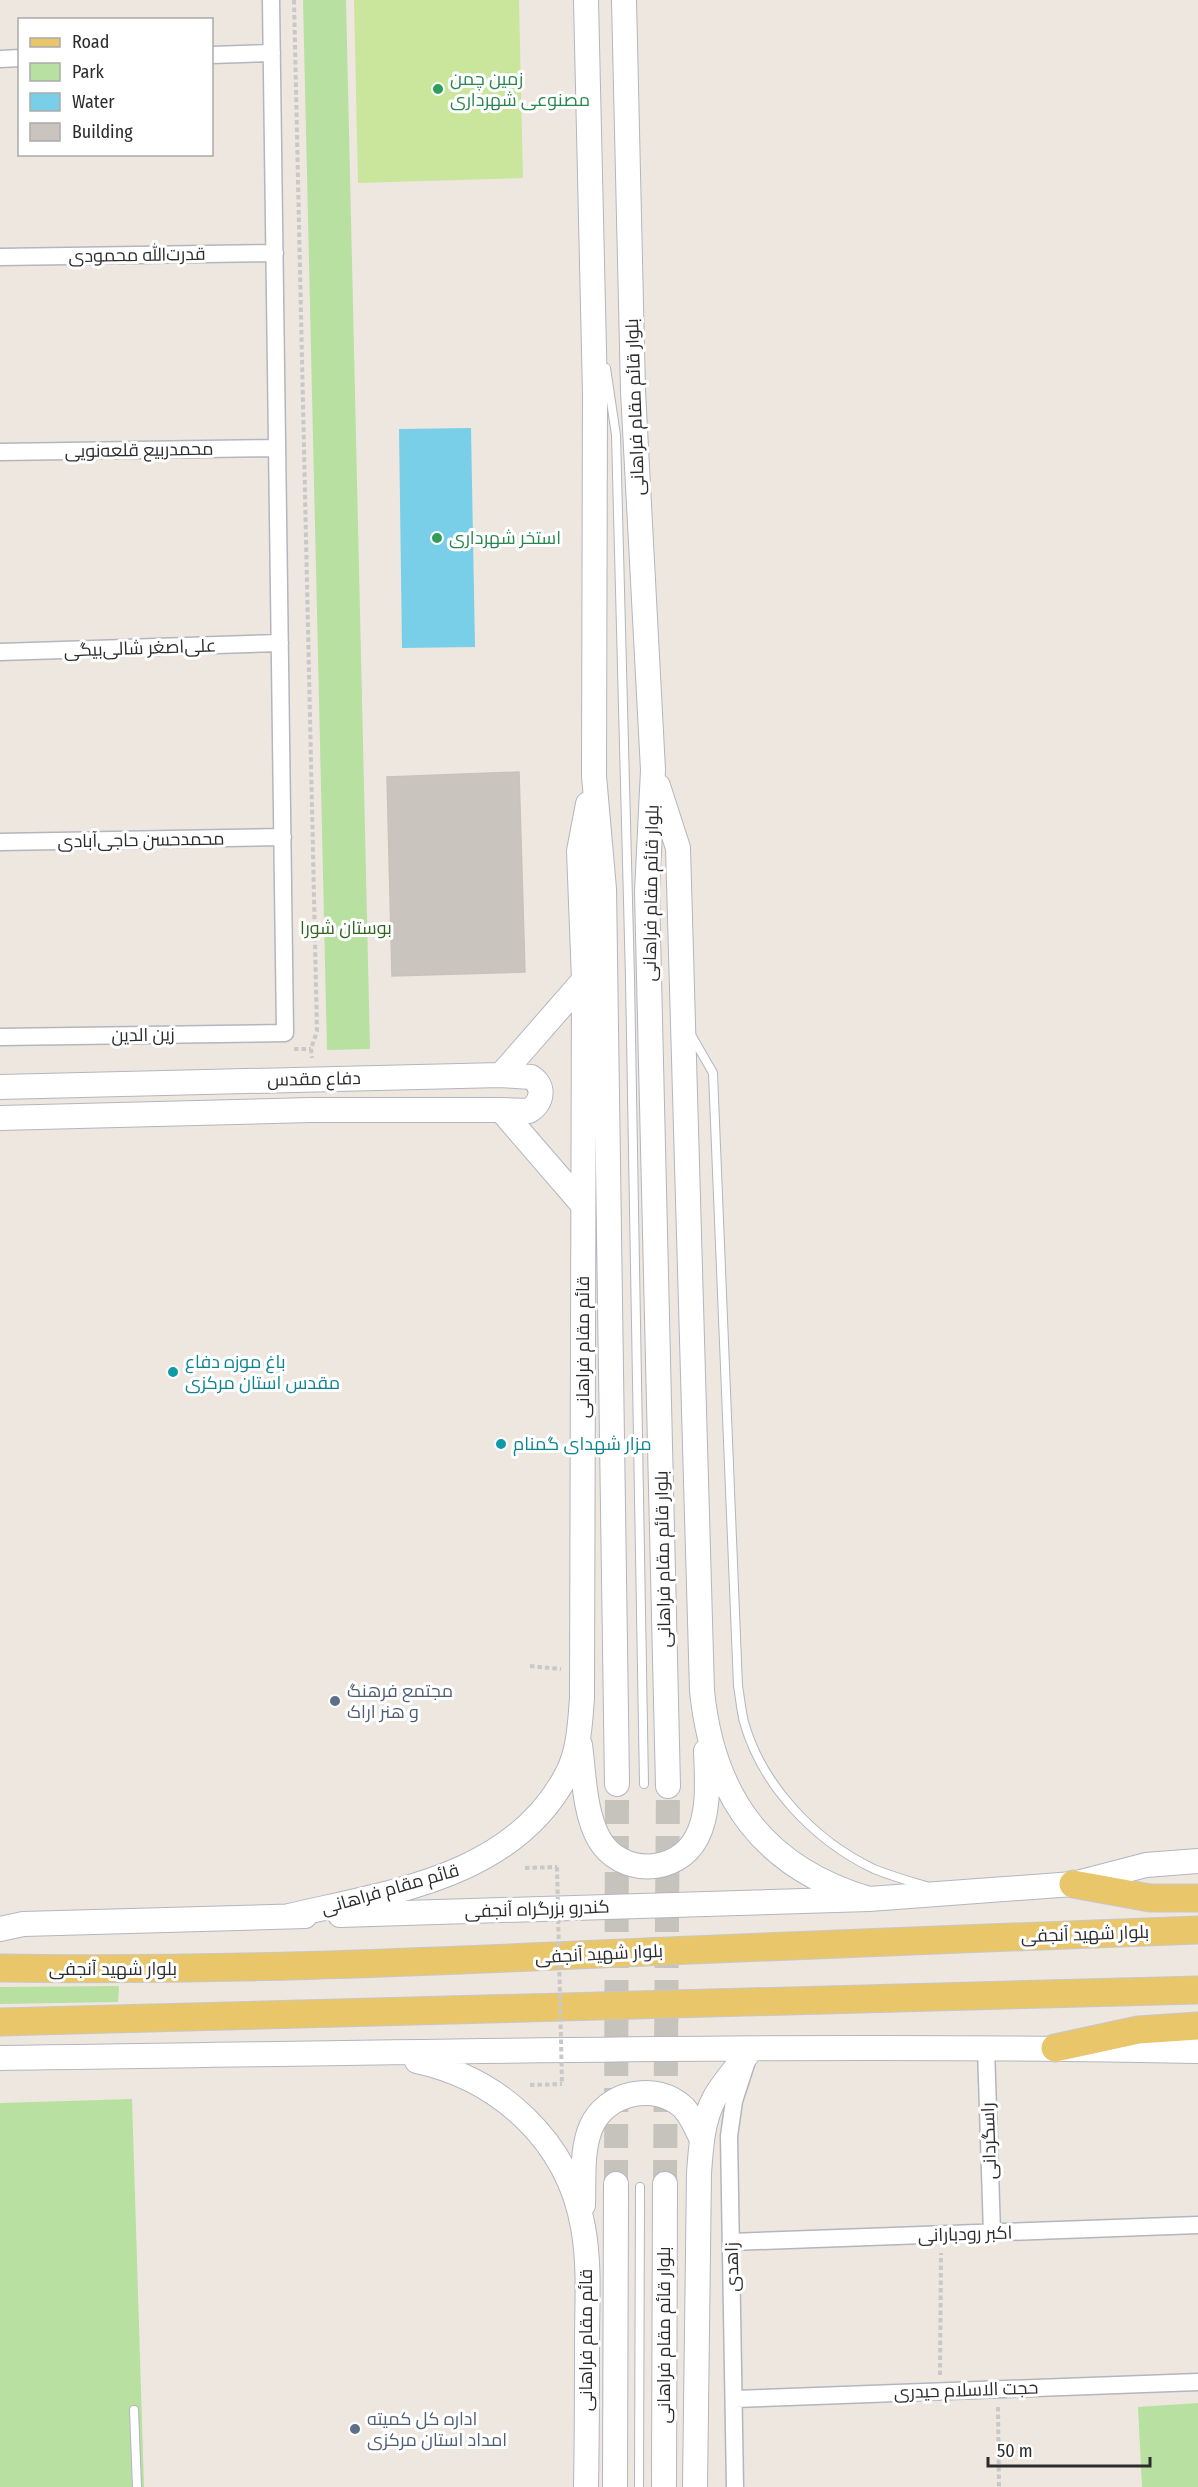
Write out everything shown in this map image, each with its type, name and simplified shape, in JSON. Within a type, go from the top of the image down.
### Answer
[{"type":"main road","points":[[586,0],[595,394],[594,776],[604,901],[617,1784]]},
{"type":"main road","name":"بلوار قائم مقام فراهانی","points":[[624,0],[633,391],[653,770],[647,892],[668,1786]]},
{"type":"main road","points":[[579,1736],[586,1794],[598,1838],[605,1848],[625,1863],[649,1867],[672,1862],[690,1847],[701,1826],[707,1792],[706,1727],[702,1691],[678,848],[653,770]]},
{"type":"main road","name":"قائم مقام فراهانی","points":[[289,1917],[433,1880],[458,1872],[494,1852],[521,1832],[555,1794],[568,1772],[579,1736],[582,1670],[584,980],[579,851],[594,776]]},
{"type":"main road","points":[[501,1076],[584,980]]},
{"type":"main road","name":"دفاع مقدس","points":[[0,1087],[501,1076],[531,1077],[541,1090],[539,1103],[529,1111],[311,1110],[0,1118]]},
{"type":"main road","points":[[501,1110],[584,1205]]},
{"type":"main road","points":[[706,1727],[731,1795],[759,1835],[813,1877],[869,1899]]},
{"type":"main road","name":"کندرو بزرگراه آنجفی","points":[[0,1929],[23,1924],[869,1899],[1073,1884],[1146,1865],[1198,1862]]},
{"type":"main road","points":[[1073,1884],[1150,1898],[1198,1898]]},
{"type":"main road","name":"بلوار شهید آنجفی","points":[[0,1968],[103,1970],[351,1965],[1198,1930]]},
{"type":"main road","points":[[0,2022],[1198,1990]]},
{"type":"main road","points":[[1054,2048],[1137,2030],[1198,2026]]},
{"type":"main road","points":[[0,2058],[986,2048],[1198,2051]]},
{"type":"main road","points":[[695,2487],[699,2173],[702,2140],[708,2114],[715,2098],[751,2050]]},
{"type":"main road","name":"قائم مقام فراهانی","points":[[382,2053],[439,2066],[463,2075],[509,2103],[529,2120],[558,2159],[578,2203],[583,2227],[587,2298],[586,2487]]},
{"type":"main road","points":[[583,2227],[587,2140],[591,2127],[606,2107],[627,2095],[652,2093],[663,2096],[684,2108],[702,2140]]},
{"type":"main road","points":[[615,2487],[616,2184]]},
{"type":"main road","name":"بلوار قائم مقام فراهانی","points":[[664,2487],[665,2184]]},
{"type":"street","points":[[271,0],[283,837]]},
{"type":"street","points":[[213,55],[272,53]]},
{"type":"street","points":[[0,59],[18,58]]},
{"type":"street","name":"قدرت‌الله محمودی","points":[[0,257],[275,253]]},
{"type":"street","name":"محمدربیع قلعه‌نویی","points":[[0,452],[278,448]]},
{"type":"street","name":"علی‌اصغر شالی‌بیگی","points":[[0,652],[280,643]]},
{"type":"street","name":"محمدحسن حاجی‌آبادی","points":[[0,842],[283,837]]},
{"type":"street","name":"زین الدین","points":[[0,1037],[285,1033],[283,837]]},
{"type":"street","name":"راسگردانی","points":[[986,2048],[992,2233]]},
{"type":"street","name":"زاهدی","points":[[735,2487],[729,2136],[734,2101],[751,2050]]},
{"type":"street","name":"اکبر رودبارانی","points":[[731,2242],[1198,2225]]},
{"type":"street","name":"حجت الاسلام حیدری","points":[[734,2399],[1198,2382]]},
{"type":"lane","points":[[606,368],[616,435],[627,872],[644,1784]]},
{"type":"lane","points":[[682,1020],[713,1073],[738,1686],[744,1721],[754,1750],[782,1795],[801,1817],[823,1836],[852,1857],[876,1870],[947,1893]]},
{"type":"lane","points":[[639,2487],[640,2187]]},
{"type":"lane","points":[[134,2410],[137,2487]]},
{"type":"path","points":[[294,0],[318,1031],[311,1049],[312,1079]]},
{"type":"path","points":[[530,1666],[582,1670]]},
{"type":"path","points":[[525,1868],[557,1867],[562,2084],[530,2085]]},
{"type":"path","points":[[940,2391],[941,2235]]},
{"type":"path","points":[[997,2389],[999,2487]]},
{"type":"green space","name":"بوستان شورا","points":[[303,0],[346,0],[370,1049],[327,1050]]},
{"type":"green space","name":"زمین چمن مصنوعی شهرداری","points":[[354,0],[519,0],[523,178],[358,183]]},
{"type":"green space","points":[[119,1986],[118,2002],[0,2004],[0,1987]]},
{"type":"green space","points":[[132,2099],[144,2487],[0,2487],[0,2103]]},
{"type":"green space","points":[[1198,2403],[1198,2487],[1142,2487],[1138,2407]]},
{"type":"water","name":"استخر شهرداری","points":[[471,428],[475,647],[402,648],[399,429]]},
{"type":"building","points":[[519,772],[525,972],[392,976],[387,777]]},
{"type":"tunnel","points":[[616,2184],[617,1784]]},
{"type":"tunnel","points":[[665,2184],[668,1786]]},
{"type":"place","name":"زمین چمن مصنوعی شهرداری","points":[[438,89]]},
{"type":"place","name":"استخر شهرداری","points":[[437,538]]},
{"type":"place","name":"باغ موزه دفاع مقدس استان مرکزی","points":[[173,1372]]},
{"type":"place","name":"مزار شهدای گمنام","points":[[501,1444]]},
{"type":"place","name":"مجتمع فرهنگ و هنر اراک","points":[[335,1701]]},
{"type":"place","name":"اداره کل کمیته امداد استان مرکزی","points":[[355,2429]]}]
